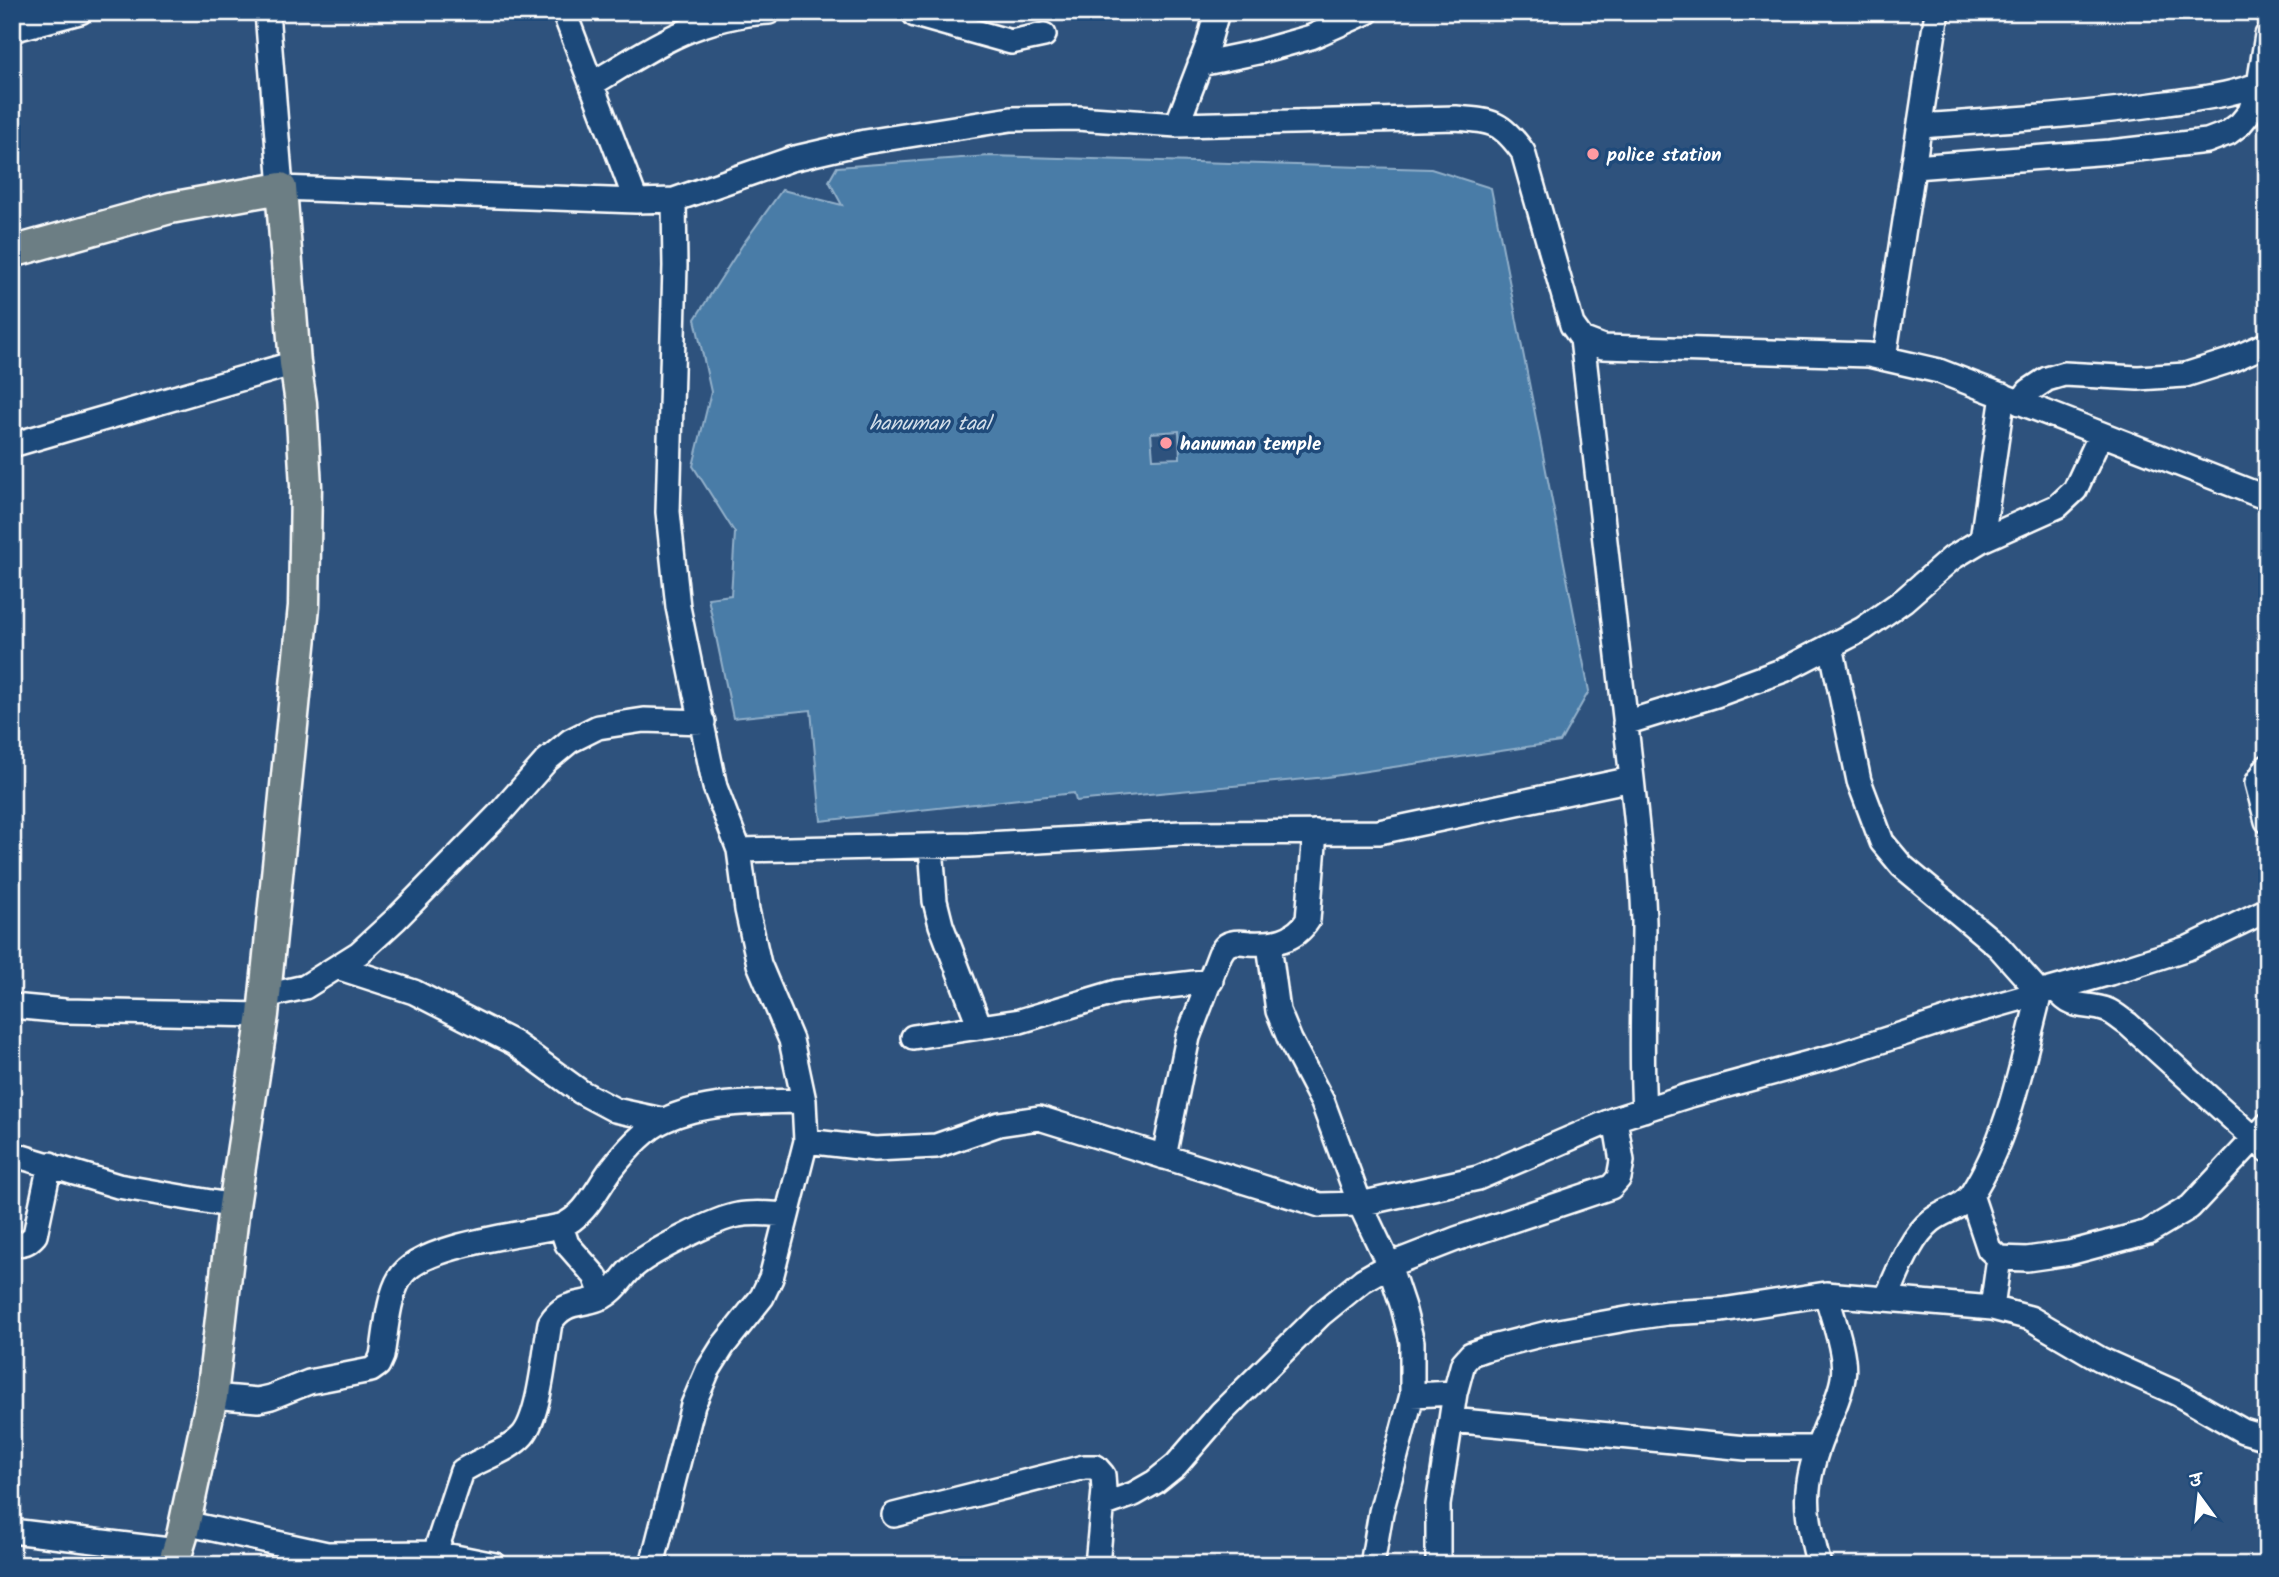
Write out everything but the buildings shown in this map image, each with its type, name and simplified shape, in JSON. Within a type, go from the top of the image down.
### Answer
[{"type":"main road","points":[[12,252],[170,208],[281,188],[306,486],[304,606],[264,1005],[234,1206],[212,1396],[178,1546]]},
{"type":"street","points":[[12,30],[80,12]]},
{"type":"street","points":[[267,12],[281,188],[636,201],[674,200],[791,159],[936,130],[1011,119],[1077,118],[1177,125],[1456,118],[1486,120],[1507,130],[1522,152],[1572,325],[1582,339],[1640,855],[1644,922],[1641,1062],[1644,1110]]},
{"type":"street","points":[[564,12],[636,201]]},
{"type":"street","points":[[592,84],[682,32],[739,14],[769,12]]},
{"type":"street","points":[[1177,125],[1217,12]]},
{"type":"street","points":[[1200,64],[1311,37],[1367,12]]},
{"type":"street","points":[[1884,358],[1937,12]]},
{"type":"street","points":[[911,13],[1011,42],[1044,35]]},
{"type":"street","points":[[1914,167],[2110,152],[2207,141],[2228,133],[2241,124],[2250,111],[2263,83],[2267,35]]},
{"type":"street","points":[[1920,126],[2046,117],[2143,106],[2228,94],[2263,83]]},
{"type":"street","points":[[652,1565],[692,1405],[708,1370],[723,1346],[762,1297],[771,1278],[806,1142],[804,1101],[791,1040],[759,964],[747,910],[739,850],[715,787],[678,607],[668,512],[675,266],[674,200]]},
{"type":"street","points":[[1582,339],[1603,347],[1869,355],[1884,358],[1939,371],[2267,498]]},
{"type":"street","points":[[2008,398],[2029,391],[2047,379],[2064,374],[2138,379],[2185,375],[2229,361],[2267,344]]},
{"type":"street","points":[[12,445],[295,363]]},
{"type":"street","points":[[1982,540],[2008,398]]},
{"type":"street","points":[[1625,723],[1716,695],[1784,670],[1863,629],[1904,600],[1952,558],[1982,540],[2058,506],[2075,490],[2101,434]]},
{"type":"street","points":[[1831,646],[1859,781],[1882,842],[1902,866],[2048,991],[2074,1005],[2108,1011],[2129,1024],[2263,1138],[2190,1207],[2148,1232],[2069,1253],[2027,1259],[1999,1258],[1989,1249],[1971,1195]]},
{"type":"street","points":[[12,1006],[65,1011],[264,1005],[305,987],[359,953],[396,919],[547,760],[570,741],[598,727],[632,722],[703,722]]},
{"type":"street","points":[[2267,766],[2256,783],[2267,821]]},
{"type":"street","points":[[739,850],[931,846],[1181,833],[1379,832],[1632,779]]},
{"type":"street","points":[[1164,1157],[1188,1037],[1220,954],[1227,945],[1238,942],[1269,944],[1291,938],[1300,932],[1308,920],[1315,832]]},
{"type":"street","points":[[931,846],[938,913],[980,1027]]},
{"type":"street","points":[[806,1142],[875,1149],[936,1146],[999,1124],[1039,1118],[1320,1205],[1360,1204],[1478,1178],[1615,1119],[1838,1055],[1955,1017],[2189,948],[2267,910]]},
{"type":"street","points":[[1269,944],[1278,1011],[1323,1103],[1360,1204],[1389,1265],[1412,1342],[1412,1395],[1381,1512],[1372,1565]]},
{"type":"street","points":[[337,967],[414,992],[514,1043],[581,1092],[615,1110],[662,1121]]},
{"type":"street","points":[[913,1037],[1020,1021],[1117,992],[1211,981]]},
{"type":"street","points":[[1886,1299],[1917,1235],[1932,1220],[1962,1205],[1971,1195],[2000,1140],[2048,991]]},
{"type":"street","points":[[212,1396],[258,1400],[309,1381],[371,1370],[378,1365],[382,1356],[395,1286],[401,1274],[413,1264],[453,1247],[570,1222],[583,1212],[612,1169],[640,1137],[662,1121],[684,1112],[718,1107],[758,1102],[804,1101]]},
{"type":"street","points":[[1103,1506],[1134,1494],[1176,1465],[1221,1413],[1320,1315],[1363,1280],[1389,1265],[1456,1239],[1611,1187],[1619,1178],[1622,1161],[1615,1119]]},
{"type":"street","points":[[12,1154],[118,1186],[234,1206]]},
{"type":"street","points":[[12,1242],[29,1242],[35,1235],[50,1164]]},
{"type":"street","points":[[435,1553],[462,1471],[507,1447],[523,1435],[533,1418],[550,1323],[558,1311],[570,1304],[603,1297],[617,1287],[632,1267],[710,1225],[737,1215],[787,1215]]},
{"type":"street","points":[[561,1226],[567,1244],[595,1276],[603,1297]]},
{"type":"street","points":[[1992,1308],[1999,1258]]},
{"type":"street","points":[[1819,1565],[1806,1507],[1807,1486],[1817,1448],[1843,1376],[1842,1359],[1826,1294]]},
{"type":"street","points":[[1438,1565],[1437,1505],[1455,1393],[1463,1363],[1471,1354],[1485,1349],[1632,1318],[1723,1310],[1826,1294],[1992,1308],[2030,1318],[2099,1359],[2178,1394],[2243,1431],[2267,1438]]},
{"type":"street","points":[[1412,1395],[1455,1393]]},
{"type":"street","points":[[1451,1420],[1746,1448],[1817,1448]]},
{"type":"street","points":[[894,1515],[1084,1467],[1096,1467],[1103,1475],[1097,1565]]},
{"type":"street","points":[[12,1531],[178,1546],[327,1554],[435,1553],[495,1565]]},
{"type":"water","name":"hanuman taal","points":[[989,156],[1431,169],[1491,188],[1589,691],[1560,742],[1327,777],[1076,801],[1074,793],[821,821],[811,710],[733,718],[708,598],[731,595],[735,533],[693,466],[711,392],[695,319],[743,244],[782,190],[842,205],[829,181],[837,167]],"holes":[[[1179,431],[1180,458],[1153,459],[1151,433]]]},
{"type":"place","name":"police station","points":[[1593,154]]},
{"type":"place","name":"hanuman temple","points":[[1166,443]]}]
